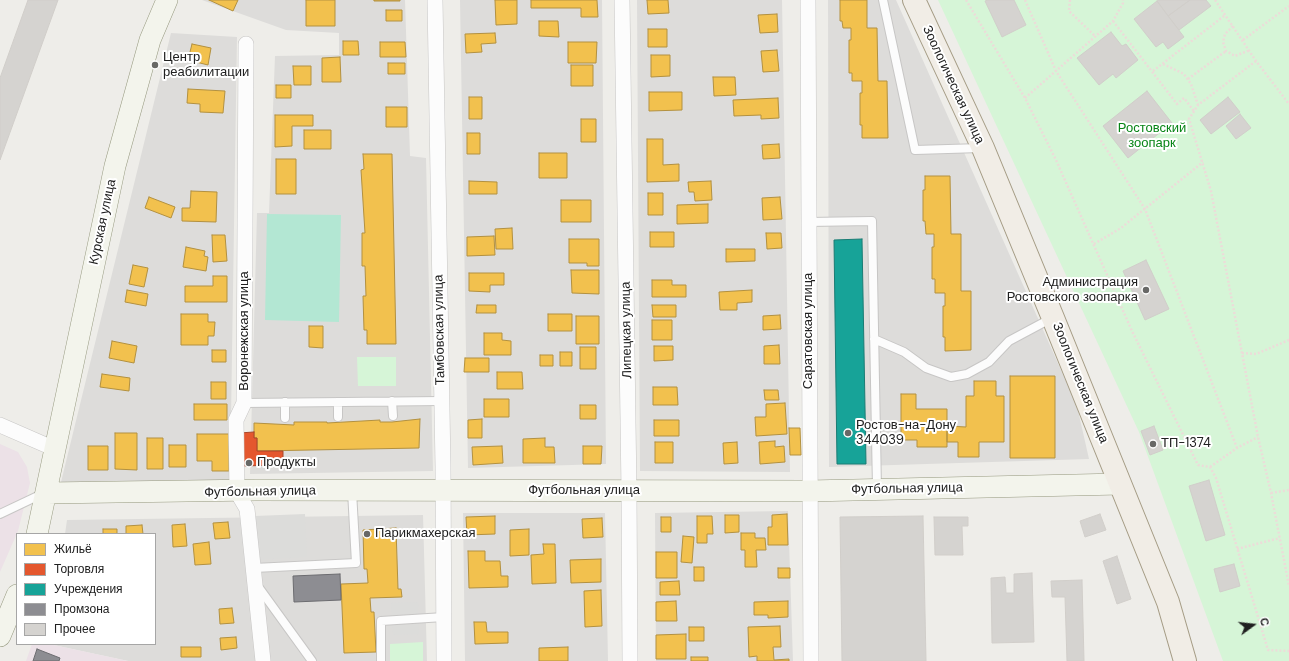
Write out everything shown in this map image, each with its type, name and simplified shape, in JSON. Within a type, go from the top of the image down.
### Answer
[{"type":"main road","name":"Курская улица","points":[[37,533],[115,166],[150,40],[167,0]]},
{"type":"main road","name":"Зоологическая улица","points":[[914,0],[983,148],[1053,318],[1168,602],[1185,661]]},
{"type":"main road","name":"Футбольная улица","points":[[47,492],[809,491],[1120,484]]},
{"type":"main road","points":[[0,636],[16,597]]},
{"type":"street","name":"Тамбовская улица","points":[[435,0],[442,401],[444,661]]},
{"type":"street","name":"Липецкая улица","points":[[622,0],[630,661]]},
{"type":"street","name":"Саратовская улица","points":[[808,0],[809,491],[811,661]]},
{"type":"street","name":"Воронежская улица","points":[[237,492],[236,420],[244,403],[246,44]]},
{"type":"street","points":[[0,425],[55,449]]},
{"type":"street","points":[[237,492],[248,509],[263,661]]},
{"type":"lane","points":[[883,0],[915,150],[983,148]]},
{"type":"lane","points":[[808,222],[872,221],[877,490]]},
{"type":"lane","points":[[874,340],[904,352],[926,368],[951,377],[966,374],[989,362],[1009,340],[1053,318]]},
{"type":"lane","points":[[244,403],[442,401]]},
{"type":"lane","points":[[285,402],[285,418]]},
{"type":"lane","points":[[338,402],[338,417]]},
{"type":"lane","points":[[392,402],[393,416]]},
{"type":"lane","points":[[312,661],[254,575],[356,563],[352,491]]},
{"type":"lane","points":[[0,514],[47,492]]},
{"type":"lane","points":[[382,661],[381,621],[444,617]]},
{"type":"path","points":[[966,0],[1025,98],[1094,244],[1132,332],[1198,465],[1210,467],[1237,448],[1258,437]]},
{"type":"path","points":[[1025,0],[1056,71],[1145,209],[1237,448]]},
{"type":"path","points":[[1070,0],[1068,11],[1096,36]]},
{"type":"path","points":[[1025,98],[1113,21],[1123,3],[1122,0]]},
{"type":"path","points":[[1215,0],[1224,16],[1243,40],[1256,61],[1289,104]]},
{"type":"path","points":[[1243,40],[1289,6]]},
{"type":"path","points":[[1153,71],[1224,16]]},
{"type":"path","points":[[1113,21],[1177,104],[1184,98],[1194,111]]},
{"type":"path","points":[[1233,26],[1226,34],[1223,42],[1226,51],[1235,56],[1250,50]]},
{"type":"path","points":[[1188,79],[1226,51]]},
{"type":"path","points":[[1256,61],[1198,105],[1188,119],[1203,162],[1211,191],[1258,437],[1271,493],[1289,586]]},
{"type":"path","points":[[1163,64],[1184,74],[1188,79],[1198,105]]},
{"type":"path","points":[[1094,244],[1121,228],[1203,162]]},
{"type":"path","points":[[1242,353],[1256,354],[1289,340]]},
{"type":"path","points":[[1210,467],[1216,478],[1268,650],[1289,651]]},
{"type":"path","points":[[1271,493],[1289,490]]},
{"type":"path","points":[[1237,549],[1280,538]]},
{"type":"shaded area","points":[[202,0],[405,0],[410,156],[426,158],[433,471],[250,474],[257,213],[269,213],[275,56],[339,55],[339,33],[286,30]]},
{"type":"shaded area","points":[[460,0],[602,0],[606,464],[468,468]]},
{"type":"shaded area","points":[[637,0],[782,0],[790,472],[640,471]]},
{"type":"shaded area","points":[[828,0],[896,0],[1077,406],[1089,459],[829,467]]},
{"type":"shaded area","points":[[171,33],[237,37],[230,481],[61,482]]},
{"type":"shaded area","points":[[0,444],[18,452],[27,467],[30,483],[18,531],[0,572]]},
{"type":"shaded area","points":[[788,511],[793,661],[656,661],[655,513]]},
{"type":"shaded area","points":[[463,513],[605,513],[608,661],[465,661]]},
{"type":"shaded area","points":[[305,514],[307,557],[256,560],[255,516]]},
{"type":"shaded area","points":[[423,515],[427,661],[128,661],[54,645],[156,645],[156,533],[65,533],[67,520]]},
{"type":"shaded area","points":[[418,602],[419,634],[393,635],[391,603]]},
{"type":"shaded area","points":[[32,645],[54,645],[128,661],[26,661]]},
{"type":"green space","name":"Ростовский зоопарк","points":[[938,0],[1289,0],[1289,661],[1223,661],[1139,432]]},
{"type":"green space","points":[[267,214],[341,215],[339,322],[265,320]]},
{"type":"green space","points":[[357,357],[396,357],[396,386],[358,386]]},
{"type":"green space","points":[[423,642],[423,661],[390,661],[390,644]]},
{"type":"building: Жильё","points":[[209,0],[238,0],[233,11]]},
{"type":"building: Жильё","points":[[306,0],[335,0],[335,26],[306,26]]},
{"type":"building: Жильё","points":[[400,0],[400,1],[374,1]]},
{"type":"building: Жильё","points":[[495,0],[517,0],[517,24],[496,25]]},
{"type":"building: Жильё","points":[[531,0],[597,0],[598,17],[581,17],[581,8],[531,8]]},
{"type":"building: Жильё","points":[[647,0],[668,0],[669,13],[648,14]]},
{"type":"building: Жильё","points":[[840,0],[867,0],[867,28],[877,28],[878,81],[887,81],[888,138],[862,138],[862,125],[860,125],[860,93],[862,93],[862,81],[852,81],[852,73],[849,73],[849,40],[851,40],[851,28],[843,28],[842,21],[840,21]]},
{"type":"building: Жильё","points":[[386,10],[402,10],[402,21],[386,21]]},
{"type":"building: Жильё","points":[[777,14],[778,32],[760,33],[758,15]]},
{"type":"building: Жильё","points":[[539,21],[558,21],[559,37],[539,36]]},
{"type":"building: Жильё","points":[[648,29],[667,29],[667,47],[648,47]]},
{"type":"building: Жильё","points":[[495,33],[496,43],[481,44],[482,52],[466,53],[465,34]]},
{"type":"building: Жильё","points":[[343,41],[358,41],[359,55],[343,55]]},
{"type":"building: Жильё","points":[[380,42],[405,42],[406,57],[380,57]]},
{"type":"building: Жильё","points":[[568,42],[597,42],[596,63],[568,63]]},
{"type":"building: Жильё","points":[[192,44],[211,48],[208,65],[188,60]]},
{"type":"building: Жильё","points":[[777,50],[779,71],[763,72],[761,51]]},
{"type":"building: Жильё","points":[[651,55],[670,55],[670,76],[651,77]]},
{"type":"building: Жильё","points":[[340,57],[341,82],[322,82],[322,58]]},
{"type":"building: Жильё","points":[[388,63],[405,63],[405,74],[388,74]]},
{"type":"building: Жильё","points":[[571,65],[593,65],[593,86],[571,86]]},
{"type":"building: Жильё","points":[[293,66],[311,66],[311,85],[294,85]]},
{"type":"building: Жильё","points":[[713,77],[735,77],[736,95],[714,96]]},
{"type":"building: Жильё","points":[[276,85],[291,85],[291,98],[276,98]]},
{"type":"building: Жильё","points":[[188,89],[225,91],[223,113],[200,112],[200,104],[187,103]]},
{"type":"building: Жильё","points":[[649,92],[682,92],[682,110],[649,111]]},
{"type":"building: Жильё","points":[[469,97],[482,97],[482,119],[469,119]]},
{"type":"building: Жильё","points":[[778,98],[779,118],[761,119],[761,115],[734,116],[733,100]]},
{"type":"building: Жильё","points":[[386,107],[407,107],[407,127],[386,127]]},
{"type":"building: Жильё","points":[[275,115],[313,115],[313,126],[292,126],[292,146],[275,147]]},
{"type":"building: Жильё","points":[[581,119],[596,119],[596,142],[581,142]]},
{"type":"building: Жильё","points":[[304,130],[331,130],[331,149],[304,149]]},
{"type":"building: Жильё","points":[[467,133],[480,133],[480,154],[467,154]]},
{"type":"building: Жильё","points":[[647,139],[663,139],[663,165],[679,164],[679,181],[647,182]]},
{"type":"building: Жильё","points":[[779,144],[780,158],[763,159],[762,145]]},
{"type":"building: Жильё","points":[[539,153],[567,153],[567,178],[539,178]]},
{"type":"building: Жильё","points":[[363,154],[392,154],[396,344],[367,344],[367,330],[364,330],[363,296],[366,296],[365,266],[362,266],[362,233],[365,233],[361,170],[364,169]]},
{"type":"building: Жильё","points":[[276,159],[296,159],[296,194],[276,194]]},
{"type":"building: Жильё","points":[[925,176],[950,176],[951,234],[961,234],[961,291],[971,291],[971,350],[945,351],[945,337],[943,337],[943,306],[945,306],[945,293],[935,293],[935,279],[932,279],[932,247],[934,247],[934,234],[926,234],[925,221],[923,221],[923,190],[925,190]]},
{"type":"building: Жильё","points":[[469,181],[497,182],[497,194],[469,194]]},
{"type":"building: Жильё","points":[[711,181],[712,200],[695,201],[694,192],[689,192],[688,182]]},
{"type":"building: Жильё","points":[[191,191],[217,192],[216,222],[182,221],[182,208],[190,208]]},
{"type":"building: Жильё","points":[[648,193],[663,193],[663,215],[648,215]]},
{"type":"building: Жильё","points":[[149,197],[175,207],[171,218],[145,208]]},
{"type":"building: Жильё","points":[[780,197],[782,219],[763,220],[762,198]]},
{"type":"building: Жильё","points":[[561,200],[591,200],[591,222],[561,222]]},
{"type":"building: Жильё","points":[[708,204],[708,223],[677,224],[677,205]]},
{"type":"building: Жильё","points":[[512,228],[513,249],[496,249],[495,229]]},
{"type":"building: Жильё","points":[[650,232],[674,232],[674,247],[650,247]]},
{"type":"building: Жильё","points":[[766,233],[781,233],[782,248],[767,249]]},
{"type":"building: Жильё","points":[[212,235],[225,235],[227,261],[213,262]]},
{"type":"building: Жильё","points":[[494,236],[495,255],[467,256],[467,237]]},
{"type":"building: Жильё","points":[[569,239],[599,239],[599,266],[587,266],[587,263],[569,263]]},
{"type":"building: Жильё","points":[[186,247],[205,251],[204,256],[208,257],[206,271],[183,267]]},
{"type":"building: Жильё","points":[[726,249],[755,249],[755,261],[726,262]]},
{"type":"building: Жильё","points":[[133,265],[148,268],[144,287],[129,284]]},
{"type":"building: Жильё","points":[[571,270],[599,270],[599,294],[572,293]]},
{"type":"building: Жильё","points":[[469,273],[504,273],[504,285],[490,285],[490,292],[469,291]]},
{"type":"building: Жильё","points":[[213,276],[227,276],[227,302],[185,302],[185,286],[213,286]]},
{"type":"building: Жильё","points":[[652,280],[672,280],[672,285],[686,285],[686,297],[652,297]]},
{"type":"building: Жильё","points":[[127,290],[148,294],[146,306],[125,302]]},
{"type":"building: Жильё","points":[[752,290],[752,302],[737,303],[737,310],[720,310],[719,292]]},
{"type":"building: Жильё","points":[[477,305],[496,305],[496,313],[476,313]]},
{"type":"building: Жильё","points":[[652,305],[676,305],[676,317],[653,317]]},
{"type":"building: Жильё","points":[[181,314],[208,314],[208,322],[215,322],[214,336],[208,336],[208,345],[181,345]]},
{"type":"building: Жильё","points":[[548,314],[572,314],[572,331],[548,331]]},
{"type":"building: Жильё","points":[[780,315],[781,329],[763,330],[763,316]]},
{"type":"building: Жильё","points":[[576,316],[599,316],[599,344],[576,344]]},
{"type":"building: Жильё","points":[[652,320],[672,320],[672,340],[652,340]]},
{"type":"building: Жильё","points":[[309,326],[323,326],[323,348],[309,347]]},
{"type":"building: Жильё","points":[[484,333],[502,333],[502,340],[511,341],[511,355],[484,355]]},
{"type":"building: Жильё","points":[[112,341],[137,346],[134,363],[109,358]]},
{"type":"building: Жильё","points":[[779,345],[780,364],[764,364],[764,346]]},
{"type":"building: Жильё","points":[[654,346],[673,346],[673,360],[654,361]]},
{"type":"building: Жильё","points":[[580,347],[596,347],[596,369],[580,369]]},
{"type":"building: Жильё","points":[[212,350],[226,350],[226,362],[212,362]]},
{"type":"building: Жильё","points":[[560,352],[572,352],[572,366],[560,366]]},
{"type":"building: Жильё","points":[[540,355],[553,355],[553,366],[540,366]]},
{"type":"building: Жильё","points":[[465,358],[489,358],[489,372],[464,372]]},
{"type":"building: Жильё","points":[[497,372],[522,372],[523,389],[497,389]]},
{"type":"building: Жильё","points":[[102,374],[130,378],[129,391],[100,387]]},
{"type":"building: Жильё","points":[[1010,376],[1055,376],[1055,458],[1010,458]]},
{"type":"building: Жильё","points":[[974,381],[996,381],[996,396],[1004,396],[1004,442],[979,442],[979,457],[958,457],[958,442],[947,442],[947,426],[966,427],[966,396],[974,396]]},
{"type":"building: Жильё","points":[[211,382],[226,382],[226,399],[211,399]]},
{"type":"building: Жильё","points":[[653,387],[677,387],[678,405],[653,405]]},
{"type":"building: Жильё","points":[[764,390],[778,390],[779,400],[765,400]]},
{"type":"building: Жильё","points":[[901,394],[916,394],[916,409],[947,409],[947,447],[917,447],[917,440],[901,440]]},
{"type":"building: Жильё","points":[[484,399],[509,399],[509,417],[484,417]]},
{"type":"building: Жильё","points":[[785,403],[787,434],[756,436],[755,417],[766,417],[766,404]]},
{"type":"building: Жильё","points":[[194,404],[227,404],[227,420],[194,420]]},
{"type":"building: Жильё","points":[[580,405],[596,405],[596,419],[580,419]]},
{"type":"building: Жильё","points":[[420,419],[419,448],[257,451],[257,438],[254,438],[254,423],[294,425],[294,422],[327,423],[380,420],[380,422],[392,422]]},
{"type":"building: Жильё","points":[[482,419],[482,438],[468,438],[468,420]]},
{"type":"building: Жильё","points":[[654,420],[679,420],[679,436],[654,436]]},
{"type":"building: Жильё","points":[[789,428],[800,428],[801,455],[790,455]]},
{"type":"building: Жильё","points":[[115,433],[137,433],[137,470],[115,469]]},
{"type":"building: Жильё","points":[[197,434],[229,434],[229,471],[212,471],[212,461],[197,461]]},
{"type":"building: Жильё","points":[[147,438],[163,438],[163,469],[147,469]]},
{"type":"building: Жильё","points":[[545,438],[545,447],[554,447],[555,463],[523,463],[523,439]]},
{"type":"building: Жильё","points":[[775,441],[775,447],[784,446],[785,462],[760,464],[759,442]]},
{"type":"building: Жильё","points":[[655,442],[673,442],[673,463],[655,463]]},
{"type":"building: Жильё","points":[[737,442],[738,463],[724,464],[723,443]]},
{"type":"building: Жильё","points":[[169,445],[186,445],[186,467],[169,467]]},
{"type":"building: Жильё","points":[[88,446],[108,446],[108,470],[88,470]]},
{"type":"building: Жильё","points":[[502,446],[503,463],[473,465],[472,447]]},
{"type":"building: Жильё","points":[[583,446],[602,446],[601,464],[583,464]]},
{"type":"building: Жильё","points":[[787,514],[788,545],[768,545],[768,527],[772,527],[772,515]]},
{"type":"building: Жильё","points":[[725,515],[739,515],[739,532],[725,533]]},
{"type":"building: Жильё","points":[[495,516],[495,534],[467,535],[466,517]]},
{"type":"building: Жильё","points":[[697,516],[712,516],[713,534],[707,534],[707,543],[697,543]]},
{"type":"building: Жильё","points":[[661,517],[671,517],[671,532],[661,532]]},
{"type":"building: Жильё","points":[[602,518],[603,537],[583,538],[582,519]]},
{"type":"building: Жильё","points":[[228,522],[230,538],[215,539],[213,523]]},
{"type":"building: Жильё","points":[[185,524],[187,546],[173,547],[172,525]]},
{"type":"building: Жильё","points":[[142,525],[143,533],[126,533],[126,526]]},
{"type":"building: Жильё","points":[[396,528],[398,589],[401,589],[402,597],[370,598],[371,612],[374,612],[376,652],[344,653],[341,584],[368,583],[367,569],[364,569],[363,530]]},
{"type":"building: Жильё","points":[[103,529],[117,529],[117,533],[103,533]]},
{"type":"building: Жильё","points":[[529,529],[529,555],[510,556],[510,530]]},
{"type":"building: Жильё","points":[[741,533],[755,533],[755,538],[765,538],[766,550],[756,550],[757,567],[745,567],[745,550],[741,550]]},
{"type":"building: Жильё","points":[[683,536],[694,537],[692,563],[681,562]]},
{"type":"building: Жильё","points":[[209,542],[211,564],[195,565],[193,544]]},
{"type":"building: Жильё","points":[[543,544],[555,544],[556,583],[532,584],[531,555],[544,554]]},
{"type":"building: Жильё","points":[[468,551],[485,551],[485,561],[500,561],[501,576],[508,576],[508,587],[469,588]]},
{"type":"building: Жильё","points":[[656,552],[677,552],[677,578],[656,578]]},
{"type":"building: Жильё","points":[[601,559],[601,582],[571,583],[570,560]]},
{"type":"building: Жильё","points":[[694,567],[704,567],[704,581],[694,581]]},
{"type":"building: Жильё","points":[[778,568],[790,568],[790,578],[778,578]]},
{"type":"building: Жильё","points":[[679,581],[680,595],[660,595],[660,582]]},
{"type":"building: Жильё","points":[[601,590],[602,626],[585,627],[584,591]]},
{"type":"building: Жильё","points":[[676,601],[677,621],[656,621],[656,602]]},
{"type":"building: Жильё","points":[[788,601],[788,617],[768,618],[768,615],[754,615],[754,602]]},
{"type":"building: Жильё","points":[[232,608],[234,623],[220,624],[219,609]]},
{"type":"building: Жильё","points":[[474,622],[486,622],[487,632],[508,632],[508,643],[475,644]]},
{"type":"building: Жильё","points":[[780,626],[781,647],[773,647],[774,660],[789,659],[789,661],[757,661],[757,656],[749,657],[748,627]]},
{"type":"building: Жильё","points":[[689,627],[704,627],[704,641],[689,641]]},
{"type":"building: Жильё","points":[[686,634],[686,659],[656,659],[656,635]]},
{"type":"building: Жильё","points":[[236,637],[237,648],[221,650],[220,638]]},
{"type":"building: Жильё","points":[[181,647],[201,647],[201,657],[181,657]]},
{"type":"building: Жильё","points":[[568,647],[568,661],[539,661],[539,648]]},
{"type":"building: Жильё","points":[[691,657],[708,657],[708,661],[691,661]]},
{"type":"building: Торговля","points":[[254,432],[254,438],[257,438],[257,451],[283,451],[283,465],[240,466],[239,433]]},
{"type":"building: Учреждения","points":[[862,239],[866,464],[837,464],[834,240]]},
{"type":"building: Промзона","points":[[340,574],[341,600],[294,602],[293,576]]},
{"type":"building: Промзона","points":[[37,649],[60,658],[59,661],[33,661]]},
{"type":"building: Прочее","points":[[28,0],[58,0],[0,160],[0,78]]},
{"type":"building: Прочее","points":[[1014,0],[1026,25],[1002,37],[985,1]]},
{"type":"building: Прочее","points":[[1190,0],[1168,16],[1157,1]]},
{"type":"building: Прочее","points":[[1190,0],[1206,0],[1211,6],[1179,30],[1168,16]]},
{"type":"building: Прочее","points":[[1157,1],[1184,37],[1168,49],[1163,42],[1156,47],[1134,19]]},
{"type":"building: Прочее","points":[[1111,32],[1122,46],[1126,44],[1138,60],[1116,78],[1113,74],[1099,85],[1077,58]]},
{"type":"building: Прочее","points":[[1147,91],[1172,123],[1128,158],[1103,126]]},
{"type":"building: Прочее","points":[[1228,97],[1240,112],[1211,134],[1200,120]]},
{"type":"building: Прочее","points":[[1240,114],[1251,128],[1236,139],[1226,126]]},
{"type":"building: Прочее","name":"Администрация Ростовского зоопарка","points":[[1146,260],[1169,309],[1145,320],[1123,271]]},
{"type":"building: Прочее","name":"ТП-1374","points":[[1154,426],[1163,450],[1150,455],[1141,431]]},
{"type":"building: Прочее","points":[[1209,480],[1225,535],[1206,541],[1189,486]]},
{"type":"building: Прочее","points":[[1100,514],[1106,530],[1085,537],[1080,521]]},
{"type":"building: Прочее","points":[[923,516],[926,661],[842,661],[840,517]]},
{"type":"building: Прочее","points":[[934,517],[968,517],[968,526],[962,526],[963,555],[935,555]]},
{"type":"building: Прочее","points":[[1117,556],[1131,599],[1117,604],[1103,561]]},
{"type":"building: Прочее","points":[[1234,564],[1240,586],[1220,592],[1214,569]]},
{"type":"building: Прочее","points":[[1032,573],[1034,642],[992,643],[991,578],[1005,577],[1006,593],[1014,593],[1014,574]]},
{"type":"building: Прочее","points":[[1082,580],[1084,661],[1067,661],[1065,597],[1052,597],[1051,581]]},
{"type":"place","name":"Центр реабилитации","points":[[155,65]]},
{"type":"place","name":"Администрация Ростовского зоопарка","points":[[1146,290]]},
{"type":"place","name":"Ростов-на-Дону 344039","points":[[848,433]]},
{"type":"place","name":"ТП-1374","points":[[1153,444]]},
{"type":"place","name":"Продукты","points":[[249,463]]},
{"type":"place","name":"Парикмахерская","points":[[367,534]]}]
